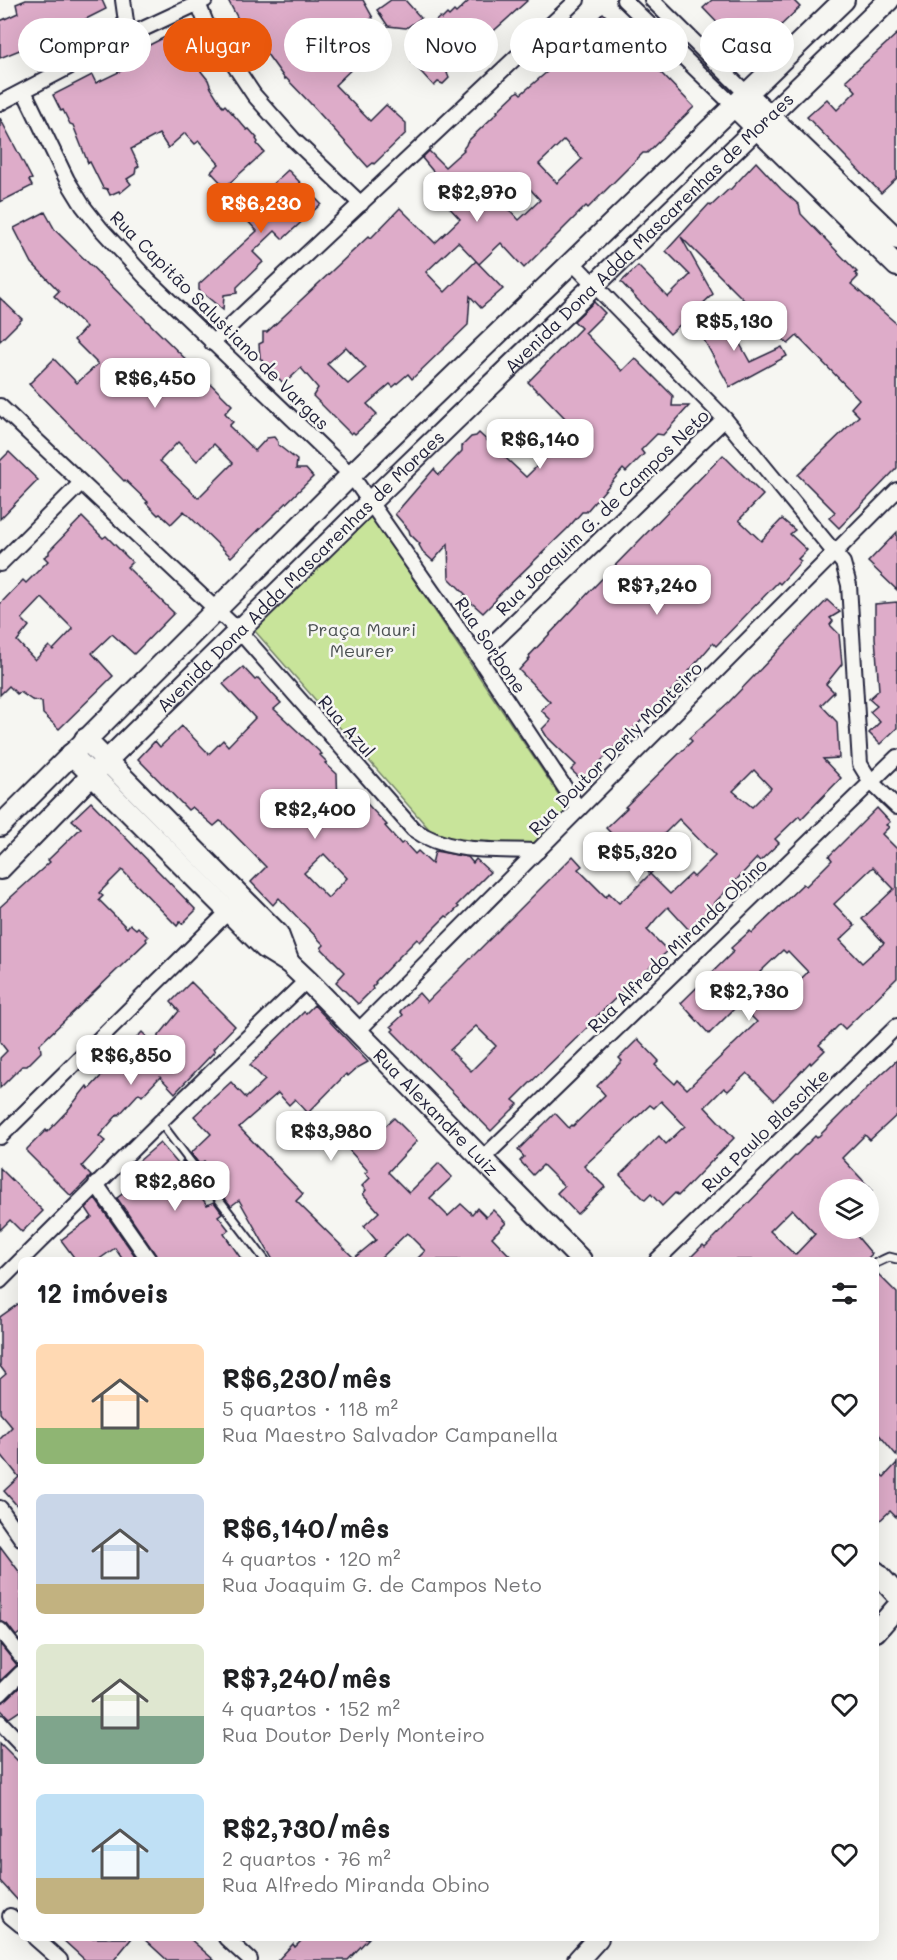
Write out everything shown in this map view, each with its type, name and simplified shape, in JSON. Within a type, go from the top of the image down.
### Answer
[{"type":"main road","name":"Avenida Dona Adda Mascarenhas de Moraes","points":[[0,826],[351,475],[844,0]]},
{"type":"main road","name":"Avenida Dona Adda Mascarenhas de Moraes","points":[[0,869],[92,775],[370,502],[889,0]]},
{"type":"main road","points":[[740,100],[897,266]]},
{"type":"main road","points":[[762,122],[897,239]]},
{"type":"main road","name":"Rua Alexandre Luiz","points":[[85,740],[278,934],[289,963]]},
{"type":"main road","name":"Rua Alexandre Luiz","points":[[71,754],[265,948],[289,963],[307,980],[578,1257]]},
{"type":"main road","points":[[879,1575],[897,1595]]},
{"type":"main road","points":[[879,1628],[897,1607]]},
{"type":"main road","points":[[578,1960],[595,1941]]},
{"type":"street","points":[[123,0],[126,18]]},
{"type":"street","points":[[212,343],[577,0]]},
{"type":"street","points":[[624,0],[740,100]]},
{"type":"street","points":[[652,0],[740,100]]},
{"type":"street","points":[[151,25],[202,2],[206,23],[254,95],[293,139],[361,204]]},
{"type":"street","points":[[0,103],[60,72]]},
{"type":"street","name":"Rua Capitão Salustiano de Vargas","points":[[24,91],[67,180],[82,206],[101,229],[148,280],[212,343],[351,475],[370,502]]},
{"type":"street","points":[[573,262],[725,419],[836,552],[848,573],[860,764],[871,782],[897,807]]},
{"type":"street","points":[[0,406],[80,484],[240,632]]},
{"type":"street","name":"Rua Joaquim G. de Campos Neto","points":[[478,657],[725,419]]},
{"type":"street","points":[[0,564],[80,484]]},
{"type":"street","name":"Rua Doutor Derly Monteiro","points":[[358,1031],[897,490]]},
{"type":"street","name":"Rua Sorbone","points":[[370,502],[478,657],[579,809]]},
{"type":"street","name":"Rua Azul","points":[[240,632],[413,829],[434,841],[454,847],[538,851]]},
{"type":"street","name":"Rua Alfredo Miranda Obino","points":[[482,1160],[897,757]]},
{"type":"street","points":[[0,1137],[243,897]]},
{"type":"street","points":[[24,1257],[307,980]]},
{"type":"street","name":"Rua Paulo Blaschke","points":[[660,1257],[897,1026]]},
{"type":"street","points":[[96,1184],[147,1257]]},
{"type":"street","points":[[0,1281],[18,1263]]},
{"type":"street","points":[[0,1508],[18,1534]]},
{"type":"street","points":[[0,1630],[18,1652]]},
{"type":"street","points":[[0,1694],[18,1676]]},
{"type":"street","points":[[0,1722],[18,1741]]},
{"type":"street","points":[[38,1941],[60,1960]]},
{"type":"street","points":[[229,1941],[250,1960]]},
{"type":"lane","points":[[160,1122],[263,1257]]},
{"type":"lane","points":[[879,1262],[889,1257],[897,1259]]},
{"type":"green space","name":"Praça Mauri Meurer","points":[[371,516],[571,813],[538,846],[437,838],[254,630]]},
{"type":"building","points":[[26,0],[102,0],[106,9],[88,18],[18,18],[18,51],[0,58],[0,21],[18,13],[16,4]]},
{"type":"building","points":[[228,0],[363,0],[373,18],[284,18],[284,72],[349,72],[335,85],[370,121],[386,105],[406,123],[406,133],[368,167],[285,79],[272,61],[272,18],[238,18]]},
{"type":"building","points":[[391,0],[405,0],[421,18],[404,18],[404,28],[392,26],[392,18],[382,18],[377,10]]},
{"type":"building","points":[[470,0],[528,0],[498,27],[498,18],[443,18],[454,11],[456,13]]},
{"type":"building","points":[[712,0],[793,0],[800,7],[789,18],[713,18],[703,8]]},
{"type":"building","points":[[603,13],[608,18],[598,18]]},
{"type":"building","points":[[897,34],[897,178],[881,193],[807,117],[827,99],[837,110],[856,91],[846,80]]},
{"type":"building","points":[[163,38],[163,72],[202,72],[223,107],[225,105],[257,138],[257,144],[264,152],[225,187],[211,172],[219,164],[199,141],[195,144],[185,133],[168,148],[159,134],[131,149],[139,166],[135,174],[127,179],[131,184],[120,193],[119,191],[110,195],[107,189],[103,188],[90,162],[88,163],[73,125],[70,124],[63,110],[61,111],[53,95],[92,75],[96,83],[119,72],[151,72],[151,44]]},
{"type":"building","points":[[421,72],[448,72],[449,78],[443,84],[438,82],[434,86]]},
{"type":"building","points":[[547,72],[660,72],[694,107],[647,153],[643,153],[588,208],[586,206],[524,268],[501,243],[479,264],[458,242],[426,272],[445,292],[476,261],[503,289],[481,308],[470,296],[468,325],[412,379],[408,374],[393,387],[390,384],[367,404],[377,414],[355,434],[353,432],[351,434],[313,396],[318,388],[301,368],[284,384],[260,358],[259,344],[263,342],[263,332],[267,332],[369,236],[371,238],[400,208],[435,243],[460,219],[427,184],[436,175],[422,158],[429,151],[445,167],[464,150],[467,142],[497,111],[518,91],[521,94]],"holes":[[[564,140],[582,159],[557,183],[539,164]],[[522,180],[540,200],[519,220],[501,201]],[[346,347],[366,368],[348,384],[327,364]]]},
{"type":"building","points":[[0,118],[32,179],[29,180],[32,186],[0,202]]},
{"type":"building","points":[[756,162],[799,205],[801,214],[857,272],[855,273],[858,277],[851,284],[897,324],[897,468],[839,528],[829,518],[835,512],[798,475],[859,416],[851,408],[859,399],[797,336],[788,344],[681,237],[713,294],[670,334],[621,282],[638,266],[668,297],[690,275],[666,251],[709,204],[711,206],[730,190]]},
{"type":"building","points":[[288,170],[321,204],[283,239],[275,231],[253,252],[263,262],[237,287],[237,293],[224,295],[223,310],[199,290],[199,284],[257,231],[241,214]]},
{"type":"building","points":[[45,212],[55,230],[232,405],[225,413],[233,422],[229,426],[255,451],[267,438],[274,437],[278,445],[297,460],[296,469],[306,469],[313,477],[231,557],[184,511],[171,524],[160,514],[158,515],[146,503],[148,502],[124,481],[29,384],[54,359],[77,383],[98,364],[74,340],[86,327],[54,296],[59,291],[32,263],[14,228]],"holes":[[[178,442],[197,461],[214,444],[233,463],[198,498],[160,461]]]},
{"type":"building","points":[[0,298],[22,319],[0,341]]},
{"type":"building","points":[[594,302],[605,313],[585,333],[622,371],[635,358],[673,396],[672,406],[689,406],[663,435],[657,434],[641,450],[644,454],[626,472],[623,469],[586,512],[582,512],[483,613],[449,578],[448,544],[433,561],[423,552],[420,544],[395,514],[434,469],[439,475],[462,451],[462,446],[479,433],[526,477],[570,434],[560,424],[565,418],[528,382],[581,328],[574,321]]},
{"type":"building","points":[[724,315],[750,362],[782,347],[787,356],[730,387],[698,329]]},
{"type":"building","points":[[9,452],[38,480],[0,519],[0,461]]},
{"type":"building","points":[[723,455],[763,495],[739,520],[761,541],[782,519],[795,530],[790,534],[807,550],[798,559],[801,561],[780,584],[778,582],[716,646],[713,643],[678,684],[582,780],[571,770],[576,765],[547,737],[542,729],[551,720],[541,710],[550,702],[519,670],[530,658],[529,656],[593,588]]},
{"type":"building","points":[[82,517],[103,538],[106,536],[132,562],[127,567],[174,613],[134,654],[112,634],[92,653],[113,676],[59,729],[43,714],[42,702],[32,700],[20,692],[17,694],[9,686],[0,695],[0,604],[23,580],[26,583],[48,561],[44,557],[49,554],[49,551]],"holes":[[[42,598],[73,629],[53,650],[49,646],[35,660],[17,641],[29,626],[22,619]]]},
{"type":"building","points":[[897,532],[897,590],[868,562]]},
{"type":"building","points":[[827,600],[840,612],[830,618],[833,621],[830,625],[839,634],[842,664],[826,684],[834,692],[821,705],[837,722],[839,758],[823,759],[841,778],[801,819],[799,816],[775,839],[779,843],[760,861],[757,858],[689,930],[668,907],[656,919],[647,930],[668,951],[623,991],[513,1100],[518,1104],[491,1131],[392,1031],[394,1029],[391,1026],[403,1015],[400,1011],[419,993],[427,1002],[573,856],[582,866],[578,869],[606,897],[609,893],[619,903],[630,894],[650,874],[606,828],[692,741],[689,738],[729,702]],"holes":[[[754,770],[771,788],[752,807],[733,791]],[[679,819],[715,856],[694,877],[691,874],[670,894],[650,874],[660,864],[650,855],[657,848],[654,844]],[[476,1026],[496,1046],[471,1071],[450,1050]]]},
{"type":"building","points":[[897,602],[897,728],[880,744],[869,733],[880,722],[870,712],[877,706],[869,699],[879,690],[875,604]]},
{"type":"building","points":[[243,667],[255,680],[258,678],[281,703],[274,709],[322,754],[320,755],[327,762],[325,763],[337,774],[338,808],[355,791],[387,825],[385,826],[401,844],[404,842],[415,854],[418,851],[432,864],[435,851],[468,857],[473,863],[476,859],[490,872],[457,905],[459,907],[448,917],[446,916],[420,942],[417,939],[375,982],[373,989],[358,1004],[336,982],[345,972],[321,948],[324,945],[279,898],[273,905],[251,882],[266,867],[222,822],[214,826],[192,807],[188,810],[138,759],[155,741],[160,747],[182,726],[209,754],[223,740],[228,746],[255,718],[223,684]],"holes":[[[324,854],[347,878],[328,898],[304,873]]]},
{"type":"building","points":[[91,802],[196,910],[177,926],[122,870],[99,893],[103,896],[99,900],[127,928],[130,924],[136,929],[138,927],[148,937],[147,941],[40,1044],[41,1052],[27,1066],[22,1066],[0,1088],[0,1058],[7,1051],[0,1042],[0,907],[50,862],[48,860],[81,828],[72,820]]},
{"type":"building","points":[[877,808],[890,822],[886,825],[889,827],[882,834],[897,849],[897,978],[845,1029],[840,1024],[819,1045],[825,1050],[811,1064],[810,1062],[774,1100],[747,1073],[728,1091],[724,1088],[705,1107],[734,1138],[678,1196],[675,1193],[662,1206],[651,1194],[645,1200],[620,1175],[659,1136],[666,1144],[685,1126],[661,1101],[654,1108],[650,1105],[584,1166],[605,1187],[577,1214],[557,1193],[564,1186],[543,1165],[533,1175],[520,1161],[524,1157],[518,1150],[555,1113],[569,1128],[573,1126],[605,1095],[597,1086],[622,1061],[619,1058],[638,1039],[659,1061],[655,1065],[675,1084],[678,1080],[687,1089],[757,1022],[739,1004],[709,1034],[681,1003],[734,951],[731,948],[750,931],[752,933],[803,884],[806,886],[832,860],[829,856]],"holes":[[[873,867],[894,889],[862,919],[884,943],[862,963],[840,940],[855,926],[834,904]],[[783,950],[786,953],[788,951],[808,972],[783,996],[760,972]]]},
{"type":"building","points":[[191,982],[235,1026],[175,1093],[160,1077],[142,1096],[139,1093],[118,1114],[99,1136],[105,1141],[82,1166],[91,1176],[71,1196],[27,1152],[27,1149],[46,1130],[47,1132],[87,1086],[89,1089],[142,1032],[153,1043],[179,1011],[171,1002]]},
{"type":"building","points":[[314,1005],[368,1062],[348,1076],[346,1074],[308,1113],[295,1099],[289,1105],[278,1093],[239,1127],[303,1194],[296,1201],[353,1257],[271,1257],[239,1200],[231,1206],[223,1196],[228,1193],[214,1172],[204,1161],[199,1164],[191,1153],[211,1134],[194,1116],[231,1082],[246,1098],[265,1080],[250,1065],[304,1012],[306,1013]]},
{"type":"building","points":[[897,1060],[897,1115],[870,1140],[865,1135],[842,1158],[862,1179],[819,1179],[819,1239],[859,1239],[872,1254],[869,1257],[691,1257],[703,1245],[705,1247],[815,1136],[817,1138]],"holes":[[[792,1209],[815,1234],[795,1255],[770,1231]]]},
{"type":"building","points":[[368,1117],[380,1131],[394,1118],[417,1141],[388,1172],[409,1193],[439,1163],[452,1177],[430,1198],[448,1216],[461,1204],[472,1214],[477,1208],[486,1217],[493,1210],[506,1223],[492,1237],[511,1257],[419,1257],[425,1251],[407,1233],[382,1257],[355,1257],[376,1240],[364,1226],[379,1212],[363,1194],[366,1190],[362,1186],[370,1178],[365,1173],[368,1171],[340,1140]]},
{"type":"building","points":[[160,1143],[179,1165],[183,1161],[190,1171],[185,1175],[207,1205],[214,1202],[222,1213],[218,1216],[229,1230],[224,1234],[240,1257],[157,1257],[117,1198],[133,1186],[126,1177],[142,1165],[139,1161]]},
{"type":"building","points":[[0,1168],[43,1211],[22,1232],[10,1220],[0,1230]]},
{"type":"building","points":[[95,1199],[136,1257],[121,1257],[115,1248],[102,1257],[74,1257],[61,1240],[92,1217],[86,1208]]},
{"type":"building","points":[[879,1275],[897,1293],[897,1456],[879,1435]]},
{"type":"building","points":[[18,1304],[18,1476],[0,1453],[0,1439],[12,1427],[0,1413],[0,1379],[6,1374],[0,1366],[0,1317]]},
{"type":"building","points":[[897,1463],[897,1518],[890,1511],[879,1521],[879,1473],[884,1477]]},
{"type":"building","points":[[18,1478],[18,1507],[4,1491]]},
{"type":"building","points":[[0,1546],[18,1570],[18,1634],[16,1636],[7,1624],[0,1621]]},
{"type":"building","points":[[0,1644],[17,1665],[0,1681]]},
{"type":"building","points":[[18,1689],[18,1712],[9,1718],[0,1709],[0,1703]]},
{"type":"building","points":[[0,1743],[18,1761],[18,1901],[0,1881]]},
{"type":"building","points":[[64,1941],[130,1941],[114,1960],[85,1960]]},
{"type":"building","points":[[146,1941],[192,1941],[214,1960],[167,1960]]},
{"type":"building","points":[[301,1941],[366,1941],[348,1960],[278,1960],[293,1944],[295,1947]]}]
